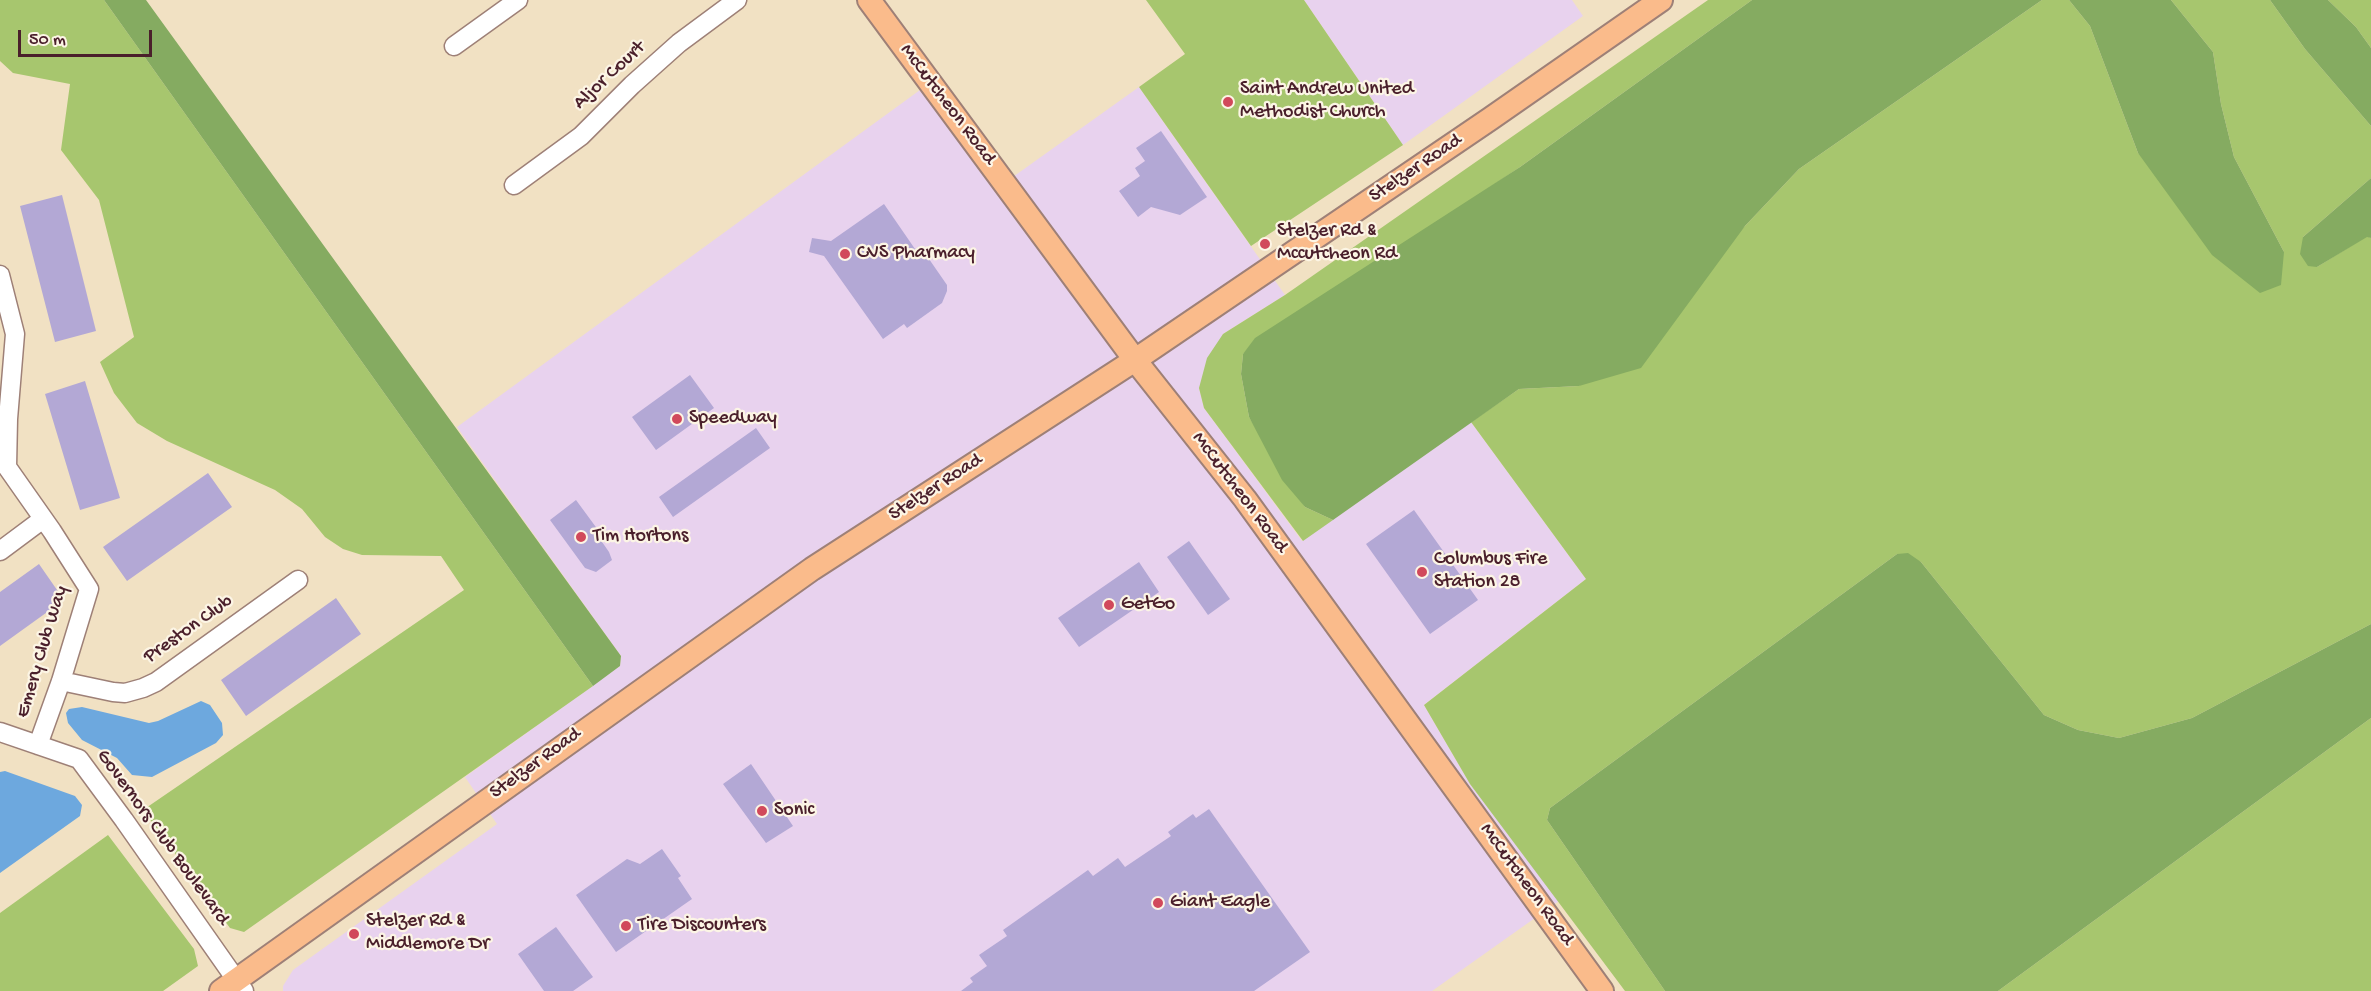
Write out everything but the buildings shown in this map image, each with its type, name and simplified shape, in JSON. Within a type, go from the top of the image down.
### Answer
[{"type":"main road","name":"McCutcheon Road","points":[[869,0],[1135,360],[1252,508],[1602,991]]},
{"type":"main road","name":"Stelzer Road","points":[[234,987],[812,569],[1135,360],[1661,0]]},
{"type":"street","points":[[454,46],[518,0]]},
{"type":"street","name":"Aljor Court","points":[[514,185],[581,136],[632,85],[679,43],[737,0]]},
{"type":"street","name":"Emery Club Way","points":[[0,275],[15,334],[4,418],[6,480],[43,519],[89,589],[61,681],[38,745]]},
{"type":"street","points":[[0,550],[43,519]]},
{"type":"street","name":"Preston Club","points":[[61,681],[113,692],[125,693],[143,688],[156,682],[298,580]]},
{"type":"street","name":"Governors Club Boulevard","points":[[0,732],[79,759],[124,819],[234,987]]},
{"type":"shaded area","points":[[1304,0],[1572,0],[1583,16],[1403,145]]},
{"type":"shaded area","points":[[931,82],[1003,184],[1139,87],[1285,295],[1223,334],[1199,388],[1204,408],[1302,541],[1471,422],[1586,579],[1424,705],[1470,784],[1559,901],[1432,991],[283,991],[283,986],[293,970],[497,824],[465,777],[620,666],[621,656],[457,427]]},
{"type":"green space","points":[[0,0],[104,0],[593,686],[244,932],[230,928],[143,810],[464,590],[441,556],[362,555],[343,549],[325,537],[302,509],[275,490],[167,441],[137,423],[114,393],[100,362],[134,337],[99,200],[61,150],[70,84],[13,73],[0,61]]},
{"type":"green space","points":[[104,0],[146,0],[621,656],[620,666],[593,686]]},
{"type":"green space","points":[[1146,0],[1304,0],[1403,145],[1251,246],[1139,87],[1185,54]]},
{"type":"green space","points":[[1708,0],[1752,0],[1520,167],[1243,354],[1241,374],[1249,417],[1305,507],[1333,520],[1303,541],[1204,408],[1199,388],[1207,358],[1223,334],[1285,295]]},
{"type":"green space","points":[[1752,0],[2042,0],[1799,169],[1745,226],[1641,368],[1579,386],[1519,389],[1333,520],[1305,507],[1282,480],[1249,417],[1241,374],[1243,354],[1255,338],[1520,167]]},
{"type":"green space","points":[[2042,0],[2069,0],[2090,26],[2138,153],[2284,252],[2234,157],[2221,104],[2213,52],[2171,0],[2270,0],[2305,49],[2371,126],[2371,178],[2303,237],[2317,267],[2367,236],[2371,238],[2371,624],[2192,718],[2119,738],[2078,730],[2044,715],[1921,562],[1897,554],[1550,808],[1547,820],[1665,991],[1625,991],[1470,784],[1424,705],[1586,579],[1471,422],[1519,389],[1579,386],[1745,226],[1799,169]]},
{"type":"green space","points":[[2069,0],[2171,0],[2213,52],[2221,104],[2234,157],[2284,252],[2281,285],[2260,293],[2212,255],[2138,153],[2090,26]]},
{"type":"green space","points":[[2270,0],[2328,0],[2356,27],[2371,48],[2371,126],[2305,49]]},
{"type":"green space","points":[[2328,0],[2371,0],[2371,48],[2356,27]]},
{"type":"green space","points":[[2371,178],[2371,238],[2367,237],[2317,267],[2308,266],[2300,254],[2303,237]]},
{"type":"green space","points":[[1908,553],[1921,562],[2044,715],[2078,730],[2119,738],[2192,718],[2371,624],[2371,718],[1998,991],[1665,991],[1547,820],[1550,808],[1897,554]]},
{"type":"green space","points":[[2371,718],[2371,991],[1998,991]]},
{"type":"green space","points":[[108,835],[194,949],[198,966],[163,991],[0,991],[0,913]]},
{"type":"water","points":[[201,701],[210,705],[222,723],[223,735],[216,743],[152,777],[132,775],[117,758],[82,740],[68,723],[66,713],[69,709],[82,707],[149,723]]},
{"type":"water","points":[[5,771],[75,796],[82,805],[80,816],[0,873],[0,772]]},
{"type":"place","name":"Saint Andrew United Methodist Church","points":[[1228,102]]},
{"type":"place","name":"Stelzer Rd & Mccutcheon Rd","points":[[1265,244]]},
{"type":"place","name":"CVS Pharmacy","points":[[845,254]]},
{"type":"place","name":"Speedway","points":[[677,419]]},
{"type":"place","name":"Tim Hortons","points":[[581,537]]},
{"type":"place","name":"Columbus Fire Station 28","points":[[1422,572]]},
{"type":"place","name":"GetGo","points":[[1109,605]]},
{"type":"place","name":"Sonic","points":[[762,811]]},
{"type":"place","name":"Giant Eagle","points":[[1158,903]]},
{"type":"place","name":"Tire Discounters","points":[[626,926]]},
{"type":"place","name":"Stelzer Rd & Middlemore Dr","points":[[354,934]]}]
